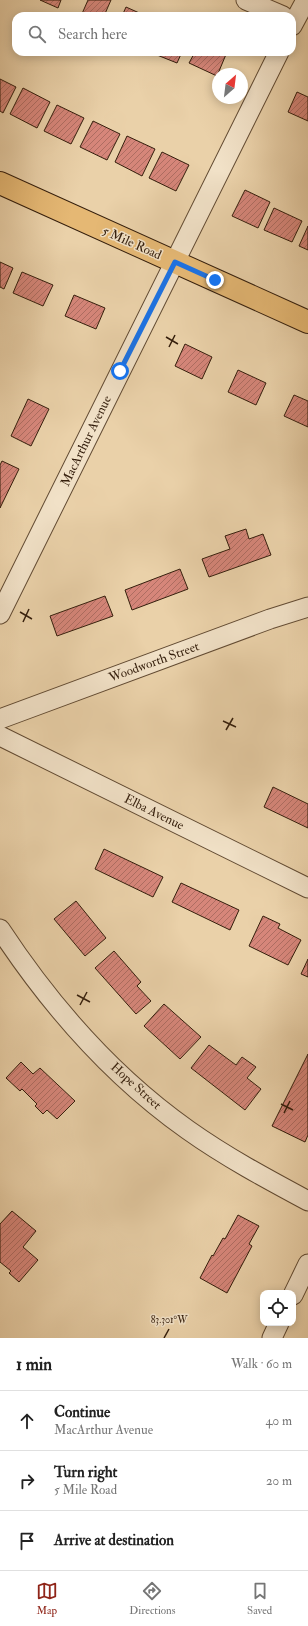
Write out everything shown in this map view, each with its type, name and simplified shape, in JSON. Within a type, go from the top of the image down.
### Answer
[{"type":"main road","name":"5 Mile Road","points":[[0,184],[308,322]]},
{"type":"street","points":[[246,0],[272,12]]},
{"type":"street","points":[[296,18],[306,0]]},
{"type":"street","name":"MacArthur Avenue","points":[[0,614],[277,56]]},
{"type":"street","name":"Woodworth Street","points":[[0,719],[270,619],[307,609]]},
{"type":"street","name":"Elba Avenue","points":[[0,736],[308,888]]},
{"type":"street","name":"Hope Street","points":[[0,928],[21,960],[62,1013],[126,1078],[187,1129],[242,1166],[308,1201]]},
{"type":"street","points":[[295,1290],[308,1264]]},
{"type":"street","points":[[272,1338],[278,1326]]},
{"type":"building","points":[[40,0],[61,0],[58,8]]},
{"type":"building","points":[[88,0],[111,0],[106,12],[83,12]]},
{"type":"building","points":[[126,7],[137,12],[124,12]]},
{"type":"building","points":[[160,56],[180,56],[177,63]]},
{"type":"building","points":[[193,56],[225,56],[220,68],[212,68],[212,74],[189,63]]},
{"type":"building","points":[[0,79],[16,87],[3,113],[0,111]]},
{"type":"building","points":[[23,88],[50,102],[37,128],[10,114]]},
{"type":"building","points":[[297,92],[308,97],[308,121],[288,112]]},
{"type":"building","points":[[57,105],[84,118],[71,144],[44,131]]},
{"type":"building","points":[[93,121],[120,134],[107,160],[80,147]]},
{"type":"building","points":[[127,136],[155,149],[142,176],[115,162]]},
{"type":"building","points":[[162,152],[189,165],[176,191],[149,178]]},
{"type":"building","points":[[245,190],[270,202],[258,228],[232,216]]},
{"type":"building","points":[[274,208],[302,221],[292,242],[264,230]]},
{"type":"building","points":[[308,226],[308,250],[299,246]]},
{"type":"building","points":[[0,262],[13,268],[4,289],[0,287]]},
{"type":"building","points":[[22,272],[53,285],[43,306],[13,293]]},
{"type":"building","points":[[74,295],[105,308],[96,329],[65,316]]},
{"type":"building","points":[[185,344],[212,357],[202,379],[175,366]]},
{"type":"building","points":[[238,370],[266,383],[256,405],[228,392]]},
{"type":"building","points":[[294,395],[308,401],[308,427],[284,416]]},
{"type":"building","points":[[28,399],[49,409],[31,446],[11,436]]},
{"type":"building","points":[[2,461],[19,469],[0,508],[0,465]]},
{"type":"building","points":[[246,529],[249,539],[263,534],[271,555],[209,577],[202,559],[230,549],[225,536]]},
{"type":"building","points":[[180,569],[188,589],[132,610],[125,590]]},
{"type":"building","points":[[105,596],[113,616],[57,636],[50,616]]},
{"type":"building","points":[[273,787],[308,804],[308,828],[264,807]]},
{"type":"building","points":[[104,849],[163,877],[153,897],[95,869]]},
{"type":"building","points":[[181,883],[239,910],[230,930],[172,902]]},
{"type":"building","points":[[76,901],[106,938],[85,956],[54,919]]},
{"type":"building","points":[[263,916],[280,924],[278,928],[301,940],[288,965],[249,946]]},
{"type":"building","points":[[114,951],[141,982],[137,986],[151,1001],[136,1014],[95,968]]},
{"type":"building","points":[[308,959],[308,977],[301,974]]},
{"type":"building","points":[[164,1004],[201,1037],[180,1059],[144,1026]]},
{"type":"building","points":[[209,1045],[236,1065],[242,1057],[256,1067],[247,1078],[261,1089],[245,1110],[191,1068]]},
{"type":"building","points":[[308,1054],[308,1135],[305,1142],[272,1126]]},
{"type":"building","points":[[21,1062],[33,1074],[40,1068],[75,1101],[57,1119],[47,1110],[43,1114],[35,1106],[37,1104],[22,1089],[20,1091],[6,1078]]},
{"type":"building","points":[[12,1211],[36,1231],[23,1247],[38,1260],[19,1282],[9,1273],[11,1271],[0,1262],[0,1224]]},
{"type":"building","points":[[238,1215],[259,1226],[249,1244],[252,1246],[227,1293],[200,1278],[212,1255],[213,1256],[223,1238],[225,1239]]},
{"type":"route","points":[[120,371],[175,262],[215,280]]}]
